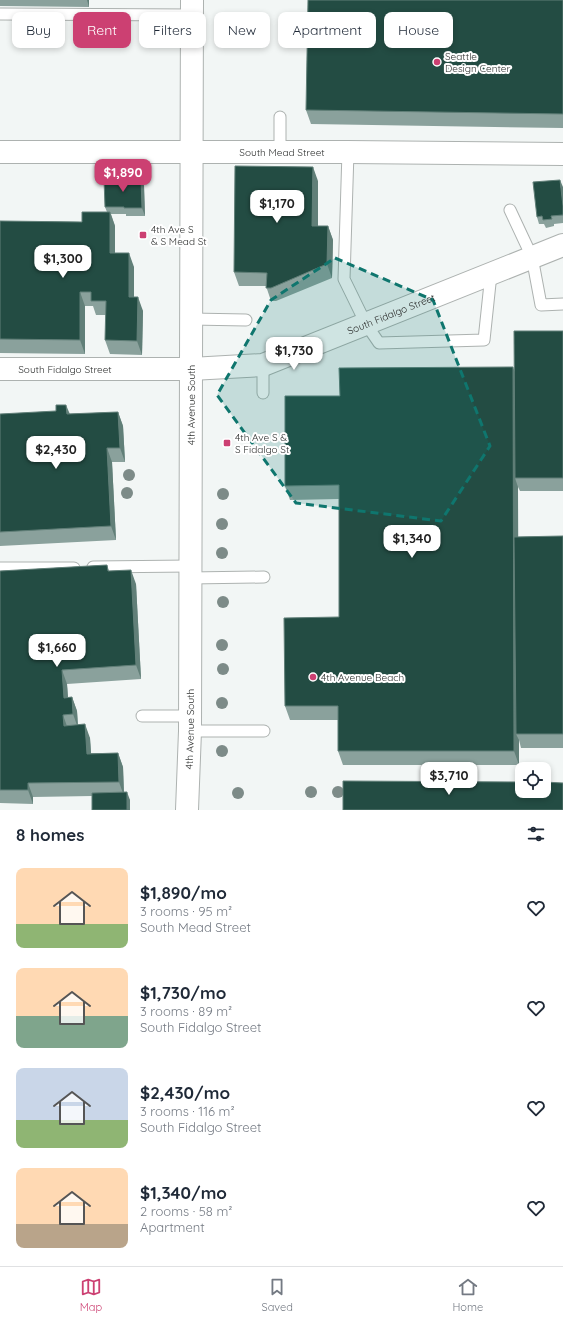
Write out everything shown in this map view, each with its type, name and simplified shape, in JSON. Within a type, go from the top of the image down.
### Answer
[{"type":"street","name":"4th Avenue South","points":[[187,810],[190,723],[192,8]]},
{"type":"street","name":"South Mead Street","points":[[0,152],[192,151],[563,154]]},
{"type":"street","name":"South Fidalgo Street","points":[[0,368],[191,368],[263,365],[563,245]]},
{"type":"lane","points":[[0,14],[192,8]]},
{"type":"lane","points":[[280,117],[280,152]]},
{"type":"lane","points":[[348,152],[344,279],[366,324],[379,343],[484,340],[491,274]]},
{"type":"lane","points":[[510,210],[532,257],[541,305],[563,304]]},
{"type":"lane","points":[[191,319],[246,320]]},
{"type":"lane","points":[[263,365],[263,393]]},
{"type":"lane","points":[[0,568],[190,572],[264,577]]},
{"type":"lane","points":[[142,716],[264,731]]},
{"type":"highlighted area","points":[[335,258],[433,300],[490,446],[441,521],[296,503],[217,395],[271,300]]},
{"type":"building","name":"Seattle Design Center","points":[[308,0],[563,0],[563,114],[306,110],[307,48],[376,48],[376,12],[308,12]]},
{"type":"building","points":[[235,166],[313,167],[312,226],[328,226],[327,264],[271,288],[266,288],[267,273],[234,272]]},
{"type":"building","points":[[141,178],[142,208],[105,207],[104,179]]},
{"type":"building","points":[[560,180],[563,215],[551,216],[552,219],[543,220],[542,216],[537,217],[533,182]]},
{"type":"building","points":[[82,212],[110,212],[110,253],[129,253],[129,297],[138,297],[137,341],[105,340],[106,301],[91,301],[91,292],[80,292],[80,340],[0,339],[0,221],[82,222]]},
{"type":"building","points":[[514,331],[563,331],[563,478],[515,478]]},
{"type":"building","points":[[513,367],[514,751],[338,751],[338,706],[285,706],[284,618],[339,617],[339,485],[285,486],[285,396],[340,396],[339,368]]},
{"type":"building","points":[[56,405],[66,405],[67,414],[118,412],[120,448],[107,448],[111,526],[0,532],[0,414],[56,411]]},
{"type":"building","points":[[563,536],[563,734],[516,734],[514,537]]},
{"type":"building","points":[[107,565],[108,571],[131,570],[136,665],[62,670],[64,698],[72,697],[73,714],[63,715],[64,726],[85,724],[87,754],[118,753],[119,782],[28,783],[28,790],[0,790],[0,571]]},
{"type":"building","points":[[343,781],[515,782],[515,798],[551,798],[551,782],[563,783],[563,810],[343,810]]},
{"type":"building","points":[[127,792],[127,810],[92,810],[92,793]]},
{"type":"place","name":"Seattle Design Center","points":[[437,62]]},
{"type":"place","name":"4th Ave S & S Mead St","points":[[143,235]]},
{"type":"place","name":"4th Ave S & S Fidalgo St","points":[[227,443]]},
{"type":"place","name":"4th Avenue Beach","points":[[313,677]]}]
